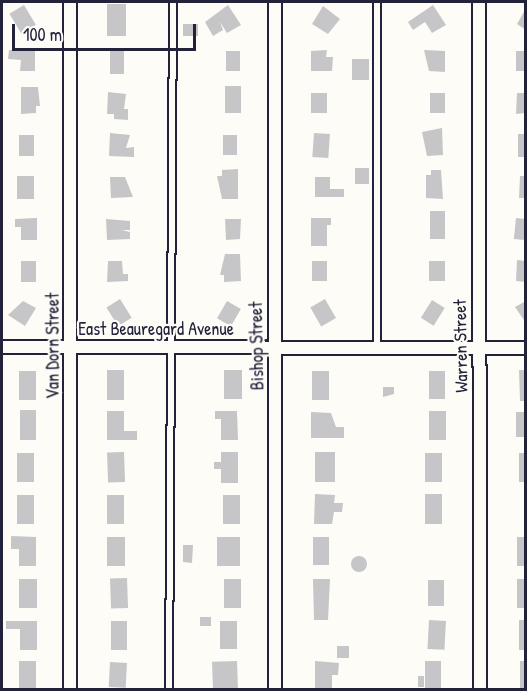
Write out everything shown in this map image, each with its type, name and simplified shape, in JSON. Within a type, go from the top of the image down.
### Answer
[{"type":"street","name":"Van Dorn Street","points":[[70,2],[70,690]]},
{"type":"street","name":"Bishop Street","points":[[275,2],[275,690]]},
{"type":"street","name":"Warren Street","points":[[479,2],[480,690]]},
{"type":"street","name":"East Beauregard Avenue","points":[[2,347],[525,348]]},
{"type":"lane","points":[[169,690],[173,349],[173,2]]},
{"type":"lane","points":[[377,2],[377,348]]},
{"type":"building","points":[[107,4],[126,4],[126,36],[107,36]]},
{"type":"building","points":[[24,5],[36,25],[21,33],[9,14]]},
{"type":"building","points":[[228,5],[241,25],[227,33],[220,22],[223,30],[213,36],[205,22]]},
{"type":"building","points":[[433,5],[446,25],[432,33],[425,22],[413,30],[408,22]]},
{"type":"building","points":[[323,6],[340,19],[328,34],[312,24]]},
{"type":"building","points":[[526,8],[526,30],[517,24]]},
{"type":"building","points":[[183,24],[198,24],[198,36],[183,36]]},
{"type":"building","points":[[110,48],[124,48],[124,74],[110,74]]},
{"type":"building","points":[[9,50],[35,51],[35,71],[20,71],[21,60],[8,59]]},
{"type":"building","points":[[327,50],[326,57],[333,57],[332,71],[311,71],[311,51]]},
{"type":"building","points":[[424,50],[445,51],[445,72],[429,71]]},
{"type":"building","points":[[226,51],[240,51],[240,71],[226,71]]},
{"type":"building","points":[[516,51],[526,51],[526,71],[516,71]]},
{"type":"building","points":[[352,59],[369,59],[369,80],[352,80]]},
{"type":"building","points":[[225,86],[241,86],[241,113],[225,113]]},
{"type":"building","points":[[21,87],[38,87],[40,106],[36,106],[36,113],[21,114]]},
{"type":"building","points":[[108,92],[126,94],[124,109],[128,109],[128,120],[114,119],[114,114],[107,114]]},
{"type":"building","points":[[311,93],[327,93],[327,113],[311,113]]},
{"type":"building","points":[[430,93],[445,93],[445,113],[430,113]]},
{"type":"building","points":[[517,93],[526,93],[526,113],[516,114]]},
{"type":"building","points":[[442,128],[443,155],[427,156],[422,132]]},
{"type":"building","points":[[110,133],[130,135],[126,148],[134,147],[134,157],[109,156]]},
{"type":"building","points":[[314,133],[330,134],[328,158],[312,157]]},
{"type":"building","points":[[518,134],[526,134],[526,157],[518,157]]},
{"type":"building","points":[[19,135],[34,135],[34,156],[19,156]]},
{"type":"building","points":[[223,135],[237,135],[237,155],[223,155]]},
{"type":"building","points":[[355,168],[369,168],[369,184],[355,184]]},
{"type":"building","points":[[238,169],[238,199],[222,199],[217,176],[222,176],[222,170]]},
{"type":"building","points":[[431,170],[441,170],[443,199],[426,198],[426,175],[431,175]]},
{"type":"building","points":[[17,176],[34,176],[34,199],[17,199]]},
{"type":"building","points":[[520,176],[526,176],[526,198],[519,198]]},
{"type":"building","points":[[110,177],[125,177],[133,197],[111,198]]},
{"type":"building","points":[[315,177],[330,177],[330,189],[344,189],[344,197],[315,197]]},
{"type":"building","points":[[430,211],[445,211],[445,239],[430,239]]},
{"type":"building","points":[[37,218],[37,240],[21,240],[21,227],[15,227],[15,219]]},
{"type":"building","points":[[311,218],[331,218],[331,225],[327,225],[327,246],[311,246]]},
{"type":"building","points":[[516,218],[526,219],[524,240],[514,239]]},
{"type":"building","points":[[106,219],[130,221],[130,230],[122,230],[130,232],[130,239],[107,240]]},
{"type":"building","points":[[225,219],[241,219],[240,239],[226,240]]},
{"type":"building","points":[[225,254],[240,254],[241,281],[224,282],[224,275],[220,275]]},
{"type":"building","points":[[517,260],[526,261],[526,282],[516,281]]},
{"type":"building","points":[[21,261],[36,261],[36,282],[21,282]]},
{"type":"building","points":[[108,261],[122,261],[123,274],[128,274],[128,281],[107,282]]},
{"type":"building","points":[[312,261],[327,261],[327,281],[312,281]]},
{"type":"building","points":[[429,261],[445,261],[445,281],[429,281]]},
{"type":"building","points":[[120,299],[132,318],[118,326],[106,307]]},
{"type":"building","points":[[325,299],[336,318],[321,327],[310,308]]},
{"type":"building","points":[[432,300],[445,308],[434,326],[421,318]]},
{"type":"building","points":[[23,301],[36,308],[25,326],[8,315]]},
{"type":"building","points":[[227,301],[241,309],[231,326],[217,318]]},
{"type":"building","points":[[526,301],[526,323],[515,307]]},
{"type":"building","points":[[107,370],[124,370],[124,400],[107,400]]},
{"type":"building","points":[[224,370],[242,370],[242,399],[224,399]]},
{"type":"building","points":[[519,370],[526,370],[526,401],[520,401]]},
{"type":"building","points":[[19,371],[36,371],[36,400],[19,400]]},
{"type":"building","points":[[312,371],[329,371],[329,400],[312,400]]},
{"type":"building","points":[[429,371],[445,371],[445,399],[429,399]]},
{"type":"building","points":[[383,387],[394,387],[394,394],[383,397]]},
{"type":"building","points":[[20,410],[36,410],[36,440],[20,440]]},
{"type":"building","points":[[107,411],[124,411],[124,431],[137,431],[137,440],[107,440]]},
{"type":"building","points":[[215,411],[237,411],[238,440],[221,440],[221,419],[215,419]]},
{"type":"building","points":[[429,411],[446,411],[446,440],[429,440]]},
{"type":"building","points":[[311,412],[331,413],[336,427],[344,427],[344,438],[311,438]]},
{"type":"building","points":[[516,412],[526,412],[526,437],[516,437]]},
{"type":"building","points":[[124,452],[125,482],[108,483],[107,453]]},
{"type":"building","points":[[221,452],[238,452],[238,483],[221,483],[221,469],[214,469],[214,462],[221,462]]},
{"type":"building","points":[[315,452],[335,452],[335,482],[315,482]]},
{"type":"building","points":[[17,453],[34,453],[34,482],[17,482]]},
{"type":"building","points":[[425,453],[442,453],[442,482],[425,482]]},
{"type":"building","points":[[519,453],[526,453],[526,482],[519,482]]},
{"type":"building","points":[[315,494],[335,495],[334,503],[343,503],[342,512],[334,512],[332,524],[314,524]]},
{"type":"building","points":[[425,494],[442,494],[442,524],[425,524]]},
{"type":"building","points":[[17,495],[34,495],[34,524],[17,524]]},
{"type":"building","points":[[107,495],[124,495],[124,524],[107,524]]},
{"type":"building","points":[[223,495],[240,495],[240,524],[223,524]]},
{"type":"building","points":[[11,536],[36,537],[36,566],[19,566],[19,549],[11,549]]},
{"type":"building","points":[[107,537],[125,537],[125,566],[107,566]]},
{"type":"building","points":[[217,537],[240,537],[240,566],[217,566]]},
{"type":"building","points":[[313,537],[329,537],[329,565],[313,565]]},
{"type":"building","points":[[517,537],[526,537],[526,566],[517,566]]},
{"type":"building","points":[[183,545],[193,545],[192,563],[183,562]]},
{"type":"building","points":[[359,556],[367,564],[359,572],[351,564]]},
{"type":"building","points":[[127,578],[128,608],[111,609],[110,579]]},
{"type":"building","points":[[19,579],[37,579],[37,608],[19,608]]},
{"type":"building","points":[[224,579],[241,579],[241,608],[224,608]]},
{"type":"building","points":[[313,579],[330,579],[328,620],[314,620]]},
{"type":"building","points":[[517,579],[526,579],[526,608],[517,608]]},
{"type":"building","points":[[428,580],[444,580],[444,606],[428,606]]},
{"type":"building","points":[[200,617],[211,617],[211,626],[200,626]]},
{"type":"building","points":[[429,620],[446,621],[444,650],[427,649]]},
{"type":"building","points":[[519,620],[526,620],[526,650],[519,650]]},
{"type":"building","points":[[6,621],[37,621],[37,650],[20,650],[20,629],[6,629]]},
{"type":"building","points":[[111,621],[127,621],[127,650],[111,650]]},
{"type":"building","points":[[220,621],[237,621],[237,649],[220,649]]},
{"type":"building","points":[[337,646],[349,646],[349,658],[337,658]]},
{"type":"building","points":[[19,661],[36,661],[36,688],[19,688]]},
{"type":"building","points":[[237,661],[238,688],[213,689],[212,662]]},
{"type":"building","points":[[315,661],[339,663],[338,675],[332,675],[332,688],[315,688]]},
{"type":"building","points":[[425,661],[441,661],[441,688],[425,688]]},
{"type":"building","points":[[520,661],[526,661],[526,688],[520,688]]},
{"type":"building","points":[[110,662],[127,663],[126,688],[109,687]]},
{"type":"building","points":[[418,676],[424,676],[424,687],[418,687]]}]
